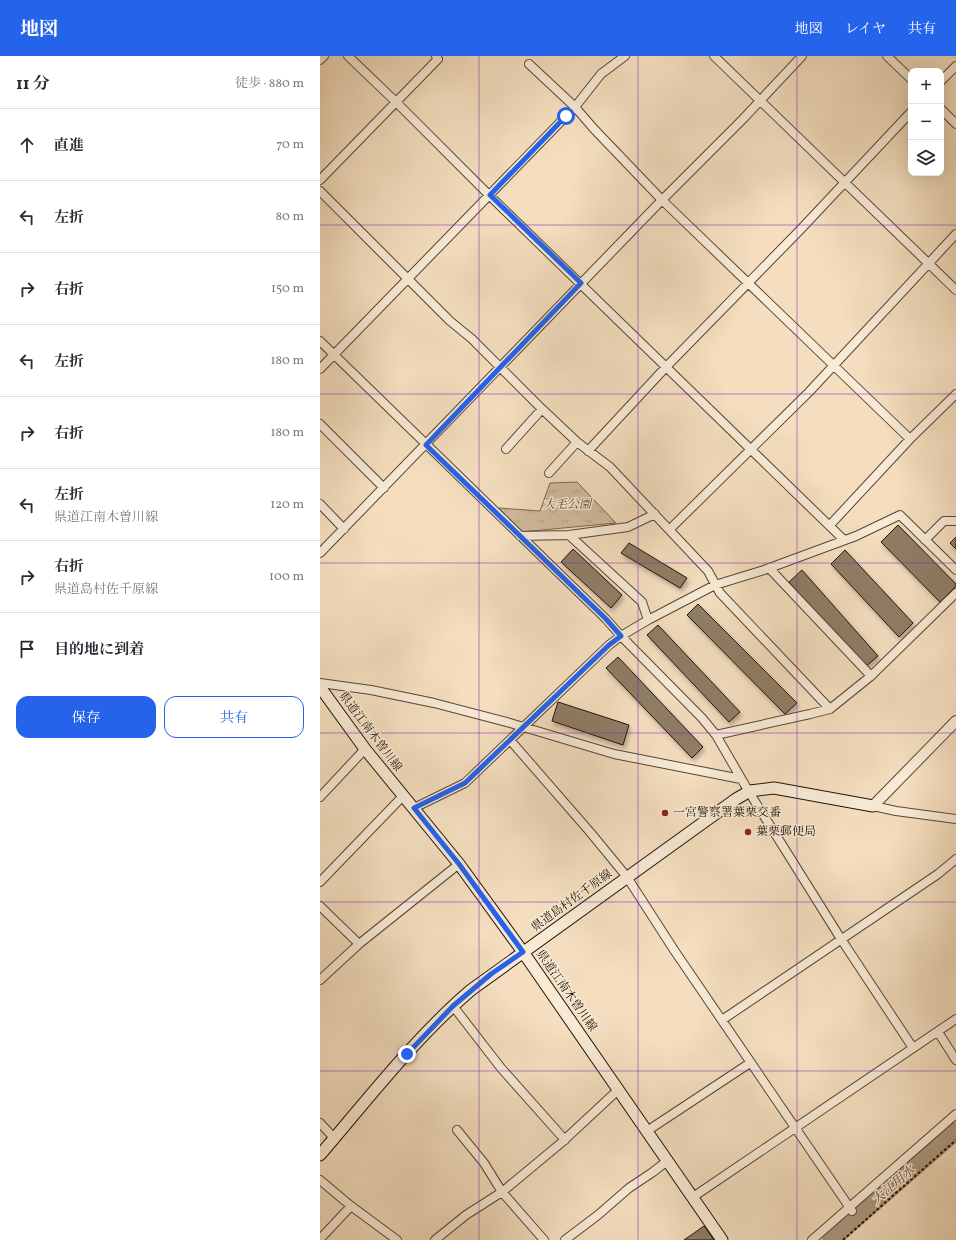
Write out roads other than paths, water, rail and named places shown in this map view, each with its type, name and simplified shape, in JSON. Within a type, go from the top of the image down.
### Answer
[{"type":"main road","name":"県道江南木曽川線","points":[[320,687],[365,749],[459,864],[523,952],[722,1240]]},
{"type":"main road","name":"県道島村佐千原線","points":[[320,1155],[407,1054],[453,1006],[491,974],[736,799],[748,792],[774,788],[873,806]]},
{"type":"street","points":[[320,60],[324,56]]},
{"type":"street","points":[[348,56],[844,540]]},
{"type":"street","points":[[320,180],[438,59],[436,56]]},
{"type":"street","points":[[320,369],[574,107],[601,74],[625,56]]},
{"type":"street","points":[[714,56],[956,290]]},
{"type":"street","points":[[320,553],[581,283],[742,120],[802,56]]},
{"type":"street","points":[[887,56],[908,76]]},
{"type":"street","points":[[529,64],[574,107],[662,200],[910,439]]},
{"type":"street","points":[[944,78],[956,66]]},
{"type":"street","points":[[944,112],[956,124]]},
{"type":"street","points":[[588,451],[666,367],[908,115]]},
{"type":"street","points":[[320,191],[450,321],[472,339],[542,409],[577,442],[610,467],[708,571],[720,593],[830,709]]},
{"type":"street","points":[[670,530],[750,448],[809,392],[956,234]]},
{"type":"street","points":[[320,341],[606,619],[702,718],[716,735],[748,792],[913,1048]]},
{"type":"street","points":[[830,525],[910,439],[956,394]]},
{"type":"street","points":[[506,449],[542,409]]},
{"type":"street","points":[[320,424],[384,488]]},
{"type":"street","points":[[549,473],[577,442]]},
{"type":"street","points":[[320,504],[344,529]]},
{"type":"street","points":[[520,536],[569,535],[628,527],[655,514]]},
{"type":"street","points":[[414,808],[465,783],[609,645],[621,636],[648,620],[715,586],[844,540],[900,515],[956,570]]},
{"type":"street","points":[[925,540],[944,521],[956,521]]},
{"type":"street","points":[[569,535],[642,602],[648,620]]},
{"type":"street","points":[[769,568],[871,676]]},
{"type":"street","points":[[716,735],[830,709],[871,676],[956,593]]},
{"type":"street","points":[[320,683],[371,690],[434,703],[524,727],[614,754],[741,779]]},
{"type":"street","points":[[873,806],[956,721]]},
{"type":"street","points":[[510,740],[627,877],[750,1063],[851,1209]]},
{"type":"street","points":[[320,797],[365,749]]},
{"type":"street","points":[[320,882],[403,796]]},
{"type":"street","points":[[873,806],[896,811],[956,819]]},
{"type":"street","points":[[722,1020],[938,874],[956,859]]},
{"type":"street","points":[[320,980],[359,944],[459,864]]},
{"type":"street","points":[[320,906],[359,944]]},
{"type":"street","points":[[453,1006],[501,1068],[565,1140]]},
{"type":"street","points":[[693,1197],[956,1019]]},
{"type":"street","points":[[938,1032],[956,1060]]},
{"type":"street","points":[[646,1131],[750,1063]]},
{"type":"street","points":[[435,1240],[466,1215],[502,1192],[565,1140],[618,1090]]},
{"type":"street","points":[[812,1240],[851,1209],[956,1114]]},
{"type":"street","points":[[320,1123],[334,1138]]},
{"type":"street","points":[[457,1130],[484,1162],[502,1192],[544,1240]]},
{"type":"street","points":[[565,1240],[598,1215],[629,1188],[667,1161]]},
{"type":"street","points":[[320,1180],[351,1206],[397,1240]]},
{"type":"street","points":[[320,1239],[351,1206]]},
{"type":"waterway","name":"大江用水","points":[[831,1240],[956,1131]]},
{"type":"place","name":"一宮警察署葉栗交番","points":[[665,813]]},
{"type":"place","name":"葉栗郵便局","points":[[748,832]]},
{"type":"park label","name":"大毛公園","points":[[567,505]]}]
